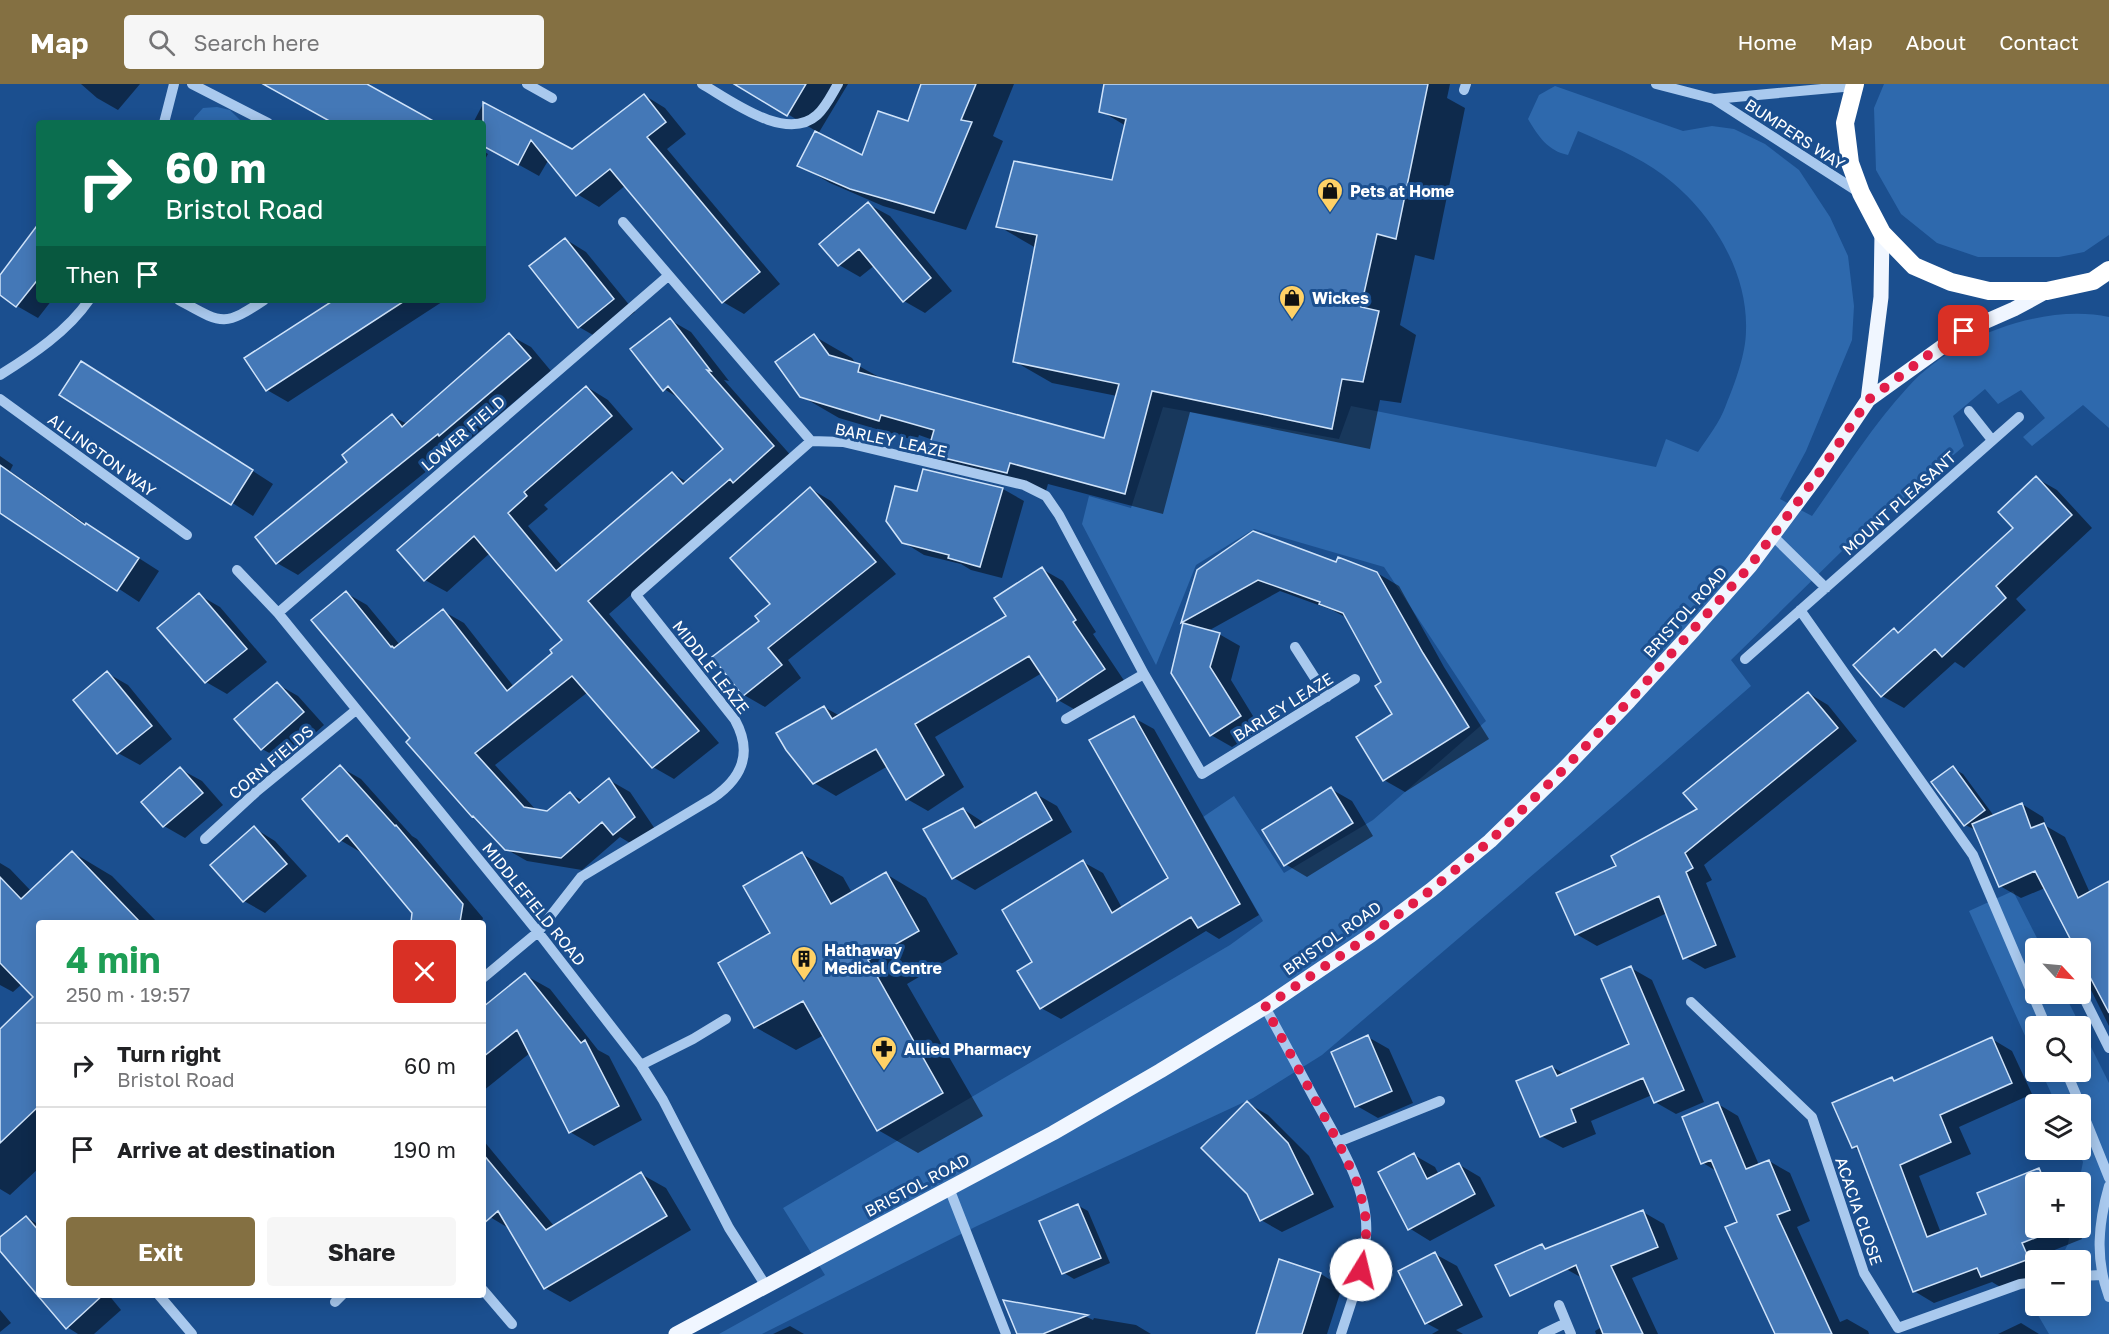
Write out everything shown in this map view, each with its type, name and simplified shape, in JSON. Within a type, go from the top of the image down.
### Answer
[{"type":"highway","points":[[1854,85],[1845,123],[1850,163],[1861,194],[1882,233],[1914,266],[1951,282],[1989,291],[2046,291],[2101,284],[2109,270]]},
{"type":"main road","name":"BRISTOL ROAD","points":[[1868,400],[1881,297],[1882,233]]},
{"type":"main road","name":"BRISTOL ROAD","points":[[676,1334],[1053,1133],[1160,1071],[1265,1007],[1371,935],[1431,890],[1490,841],[1562,771],[1629,701],[1750,566],[1817,476],[1868,400],[1964,331],[2014,309],[2046,291]]},
{"type":"street","points":[[165,120],[174,84]]},
{"type":"street","points":[[192,84],[262,120]]},
{"type":"street","points":[[527,84],[552,98]]},
{"type":"street","points":[[702,84],[762,118],[787,125],[804,123],[817,116],[838,84]]},
{"type":"street","name":"BUMPERS WAY","points":[[1656,84],[1714,99],[1861,194]]},
{"type":"street","name":"BUMPERS WAY","points":[[1714,99],[1854,85]]},
{"type":"street","name":"BARLEY LEAZE","points":[[623,222],[811,441],[843,442],[1024,485],[1046,496],[1059,515],[1144,674],[1202,774],[1355,679]]},
{"type":"street","name":"LOWER FIELD","points":[[278,613],[668,276]]},
{"type":"street","points":[[0,375],[45,343],[86,303]]},
{"type":"street","points":[[185,303],[205,314],[227,320],[259,303]]},
{"type":"street","name":"ALLINGTON WAY","points":[[0,399],[186,536]]},
{"type":"street","points":[[1969,411],[1992,440]]},
{"type":"street","name":"MOUNT PLEASANT","points":[[1745,659],[2019,417]]},
{"type":"street","name":"MIDDLE LEAZE","points":[[486,975],[538,932],[581,876],[725,790],[741,768],[744,744],[741,730],[735,720],[636,595],[811,441]]},
{"type":"street","points":[[1772,535],[1826,588]]},
{"type":"street","name":"MIDDLEFIELD ROAD","points":[[237,570],[278,613],[538,932],[641,1065],[663,1100],[729,1228],[766,1286]]},
{"type":"street","points":[[1800,610],[1973,855],[2042,1016]]},
{"type":"street","points":[[1295,647],[1327,697]]},
{"type":"street","points":[[1066,719],[1144,674]]},
{"type":"street","name":"CORN FIELDS","points":[[205,839],[256,792],[356,710]]},
{"type":"street","name":"ACACIA CLOSE","points":[[1691,1002],[1812,1117],[1864,1273],[1898,1328],[2025,1283]]},
{"type":"street","points":[[2087,1004],[2109,1048]]},
{"type":"street","points":[[1265,1007],[1338,1142],[1356,1180],[1365,1211],[1366,1235],[1361,1270],[1341,1334]]},
{"type":"street","points":[[641,1065],[693,1039],[726,1019]]},
{"type":"street","points":[[1338,1142],[1440,1101]]},
{"type":"street","points":[[2091,1133],[2109,1178]]},
{"type":"street","points":[[2109,1186],[2099,1230],[2099,1261],[2109,1297]]},
{"type":"street","points":[[949,1188],[1006,1334]]},
{"type":"street","points":[[2091,1276],[2102,1275]]},
{"type":"street","points":[[486,1294],[512,1324]]},
{"type":"street","points":[[161,1298],[192,1334]]},
{"type":"street","points":[[1543,1334],[1568,1329],[1559,1305]]},
{"type":"shaded area","points":[[1884,84],[2109,84],[2109,235],[2084,252],[2059,257],[1978,257],[1937,243],[1901,214],[1876,170],[1874,108]]},
{"type":"shaded area","points":[[1555,86],[1683,131],[1712,126],[1734,129],[1765,144],[1799,170],[1830,217],[1848,256],[1854,306],[1852,340],[1806,451],[1780,499],[1812,516],[1882,418],[1908,387],[1927,369],[1974,339],[2028,320],[2056,315],[2083,314],[2109,317],[2109,428],[2083,405],[2032,446],[2023,437],[2045,418],[2021,390],[1998,404],[1985,389],[1953,416],[1964,446],[1841,552],[1731,660],[1751,686],[1322,1055],[1253,1098],[977,1226],[762,1334],[719,1334],[825,1275],[783,1208],[1230,945],[1263,921],[1203,817],[1234,796],[1284,873],[1373,820],[1486,721],[1384,567],[1254,529],[1196,565],[1156,665],[1082,524],[1089,496],[1131,508],[1163,407],[1339,439],[1351,406],[1656,467],[1666,439],[1698,452],[1710,435],[1733,387],[1746,339],[1745,308],[1733,264],[1723,243],[1696,206],[1680,189],[1653,168],[1578,131],[1568,155],[1544,142],[1528,119],[1539,95]]},
{"type":"shaded area","points":[[217,107],[230,110],[240,120],[194,120],[203,108]]},
{"type":"shaded area","points":[[2013,891],[2037,938],[2025,938],[2025,1004],[2070,1004],[2076,1016],[2025,1016],[2025,1036],[1969,911]]},
{"type":"shaded area","points":[[2091,1047],[2109,1083],[2109,1334],[2049,1334],[2038,1316],[2091,1316],[2091,1250],[2065,1250],[2069,1238],[2091,1238],[2091,1172],[2081,1172],[2082,1160],[2091,1160],[2091,1094],[2051,1094],[2046,1082],[2091,1082]]},
{"type":"building","points":[[263,84],[367,84],[432,120],[328,120]]},
{"type":"building","points":[[734,84],[806,84],[787,116]]},
{"type":"building","points":[[921,84],[976,84],[961,120],[972,122],[934,213],[850,189],[797,166],[815,131],[862,155],[878,111],[908,121]]},
{"type":"building","points":[[1104,84],[1428,84],[1396,239],[1377,234],[1361,307],[1379,311],[1363,382],[1342,379],[1332,429],[1152,391],[1125,494],[1010,463],[1007,473],[927,454],[934,430],[881,415],[879,421],[800,397],[775,362],[814,334],[829,355],[860,364],[858,372],[1104,438],[1119,384],[1013,362],[1037,235],[996,227],[1014,161],[1112,180],[1126,119],[1099,112]]},
{"type":"building","points":[[644,94],[666,122],[647,137],[760,272],[722,303],[610,169],[576,196],[531,140],[518,165],[486,148],[486,120],[483,120],[483,102],[572,149]]},
{"type":"building","points":[[868,202],[931,278],[903,302],[859,249],[838,266],[819,244]]},
{"type":"building","points":[[36,227],[36,282],[16,307],[0,295],[0,275]]},
{"type":"building","points":[[565,238],[614,299],[578,328],[529,266]]},
{"type":"building","points":[[329,303],[401,303],[266,391],[244,358]]},
{"type":"building","points":[[670,318],[711,371],[707,370],[774,446],[733,483],[730,479],[588,601],[699,731],[652,768],[572,676],[475,753],[524,807],[547,811],[570,792],[579,803],[609,778],[635,817],[613,835],[602,822],[561,858],[505,850],[472,817],[406,742],[410,738],[311,620],[346,591],[394,648],[443,609],[507,691],[552,653],[550,650],[562,640],[474,536],[424,581],[397,550],[586,386],[612,416],[524,492],[527,496],[508,513],[556,571],[672,472],[683,484],[723,449],[668,386],[663,391],[630,349]]},
{"type":"building","points":[[509,333],[531,358],[439,436],[438,434],[276,564],[255,537],[347,462],[342,455],[392,414],[402,427]]},
{"type":"building","points":[[81,361],[253,470],[231,505],[59,395]]},
{"type":"building","points":[[0,465],[85,525],[86,523],[139,558],[117,591],[0,513]]},
{"type":"building","points":[[923,469],[1003,488],[980,567],[948,558],[949,555],[902,543],[886,521],[895,486],[917,491]]},
{"type":"building","points":[[2036,476],[2072,515],[1996,586],[2006,598],[1942,657],[1935,649],[1881,697],[1853,665],[1894,628],[1898,633],[2013,528],[1998,512]]},
{"type":"building","points":[[810,487],[876,562],[768,648],[782,665],[743,696],[712,657],[759,621],[755,616],[770,604],[730,558]]},
{"type":"building","points":[[1253,531],[1336,562],[1338,557],[1377,572],[1469,727],[1383,781],[1356,737],[1392,714],[1375,686],[1381,682],[1343,613],[1319,604],[1320,602],[1258,580],[1181,623],[1197,570]]},
{"type":"building","points":[[1042,567],[1076,620],[1073,622],[1105,669],[1057,701],[1029,656],[915,724],[944,775],[906,800],[876,749],[813,784],[786,750],[776,733],[824,706],[832,719],[1006,616],[994,598]]},
{"type":"building","points":[[199,593],[247,649],[205,683],[157,628]]},
{"type":"building","points":[[1183,623],[1220,633],[1210,667],[1241,716],[1210,736],[1171,673]]},
{"type":"building","points":[[107,671],[152,726],[117,754],[73,700]]},
{"type":"building","points":[[277,682],[304,712],[261,750],[234,719]]},
{"type":"building","points":[[1808,692],[1838,728],[1685,853],[1693,868],[1686,872],[1716,945],[1683,959],[1659,896],[1575,935],[1556,893],[1616,866],[1611,856],[1697,809],[1683,793]]},
{"type":"building","points":[[1134,716],[1240,904],[1198,928],[1191,917],[1040,1009],[1017,971],[1032,962],[1002,910],[1083,860],[1112,913],[1168,878],[1089,740]]},
{"type":"building","points":[[340,765],[396,825],[463,904],[460,920],[411,920],[412,913],[347,835],[339,842],[302,799]]},
{"type":"building","points":[[1953,766],[1985,810],[1964,826],[1931,782]]},
{"type":"building","points":[[180,767],[203,793],[163,827],[141,802]]},
{"type":"building","points":[[1331,787],[1353,823],[1284,866],[1262,830]]},
{"type":"building","points":[[1036,792],[1052,820],[952,879],[923,829],[963,808],[975,828]]},
{"type":"building","points":[[2022,803],[2031,828],[2044,823],[2078,898],[2109,881],[2109,1013],[2091,979],[2091,938],[2070,938],[2035,871],[1999,887],[1972,824]]},
{"type":"building","points":[[254,826],[287,864],[243,902],[210,865]]},
{"type":"building","points":[[72,851],[138,920],[36,920],[36,1109],[0,1143],[0,1029],[33,997],[0,963],[0,877],[21,899]]},
{"type":"building","name":"Hathaway Medical Centre","points":[[802,852],[831,904],[886,872],[919,931],[868,960],[943,1093],[877,1131],[803,1001],[754,1028],[718,963],[770,933],[743,886]]},
{"type":"building","points":[[1631,966],[1684,1090],[1654,1103],[1643,1078],[1571,1109],[1576,1122],[1540,1137],[1516,1081],[1552,1066],[1557,1076],[1629,1044],[1601,979]]},
{"type":"building","points":[[525,973],[581,1043],[585,1040],[619,1106],[569,1133],[517,1030],[486,1055],[486,1005]]},
{"type":"building","points":[[1368,1035],[1392,1091],[1355,1107],[1331,1052]]},
{"type":"building","points":[[1992,1037],[2012,1083],[1940,1115],[1951,1142],[1900,1165],[1927,1237],[1986,1214],[1977,1193],[2025,1174],[2025,1238],[2035,1238],[2022,1243],[2025,1250],[2025,1260],[1981,1277],[1977,1268],[1913,1292],[1857,1146],[1852,1148],[1832,1103],[1892,1077],[1894,1081]]},
{"type":"building","points":[[1247,1101],[1288,1143],[1313,1194],[1260,1221],[1247,1194],[1201,1148]]},
{"type":"building","points":[[1718,1102],[1746,1169],[1769,1160],[1790,1210],[1777,1215],[1832,1334],[1775,1334],[1725,1227],[1737,1222],[1711,1160],[1701,1164],[1682,1117]]},
{"type":"building","points":[[1414,1153],[1427,1179],[1459,1163],[1475,1194],[1408,1230],[1378,1172]]},
{"type":"building","points":[[486,1158],[546,1230],[641,1172],[667,1216],[544,1289],[498,1211],[486,1221]]},
{"type":"building","points":[[2039,1168],[2041,1172],[2029,1172]]},
{"type":"building","points":[[1078,1204],[1101,1258],[1062,1274],[1039,1221]]},
{"type":"building","points":[[1643,1210],[1658,1247],[1611,1266],[1643,1334],[1603,1334],[1576,1265],[1510,1296],[1495,1265],[1542,1244],[1545,1249]]},
{"type":"building","points":[[26,1216],[36,1228],[36,1294],[0,1251],[0,1237]]},
{"type":"building","points":[[1435,1252],[1462,1305],[1425,1324],[1398,1271]]},
{"type":"building","points":[[1279,1259],[1321,1273],[1302,1334],[1256,1334]]},
{"type":"building","points":[[40,1298],[100,1298],[66,1329]]},
{"type":"building","points":[[1003,1300],[1088,1315],[1043,1334],[1017,1334]]},
{"type":"place","name":"Pets at Home","points":[[1330,214]]},
{"type":"place","name":"Wickes","points":[[1292,321]]},
{"type":"place","name":"Hathaway Medical Centre","points":[[804,982]]},
{"type":"place","name":"Allied Pharmacy","points":[[884,1072]]},
{"type":"route","points":[[1361,1270],[1366,1235],[1365,1211],[1356,1180],[1265,1007],[1371,935],[1431,890],[1490,841],[1629,701],[1750,566],[1817,476],[1868,400],[1964,331]]}]
